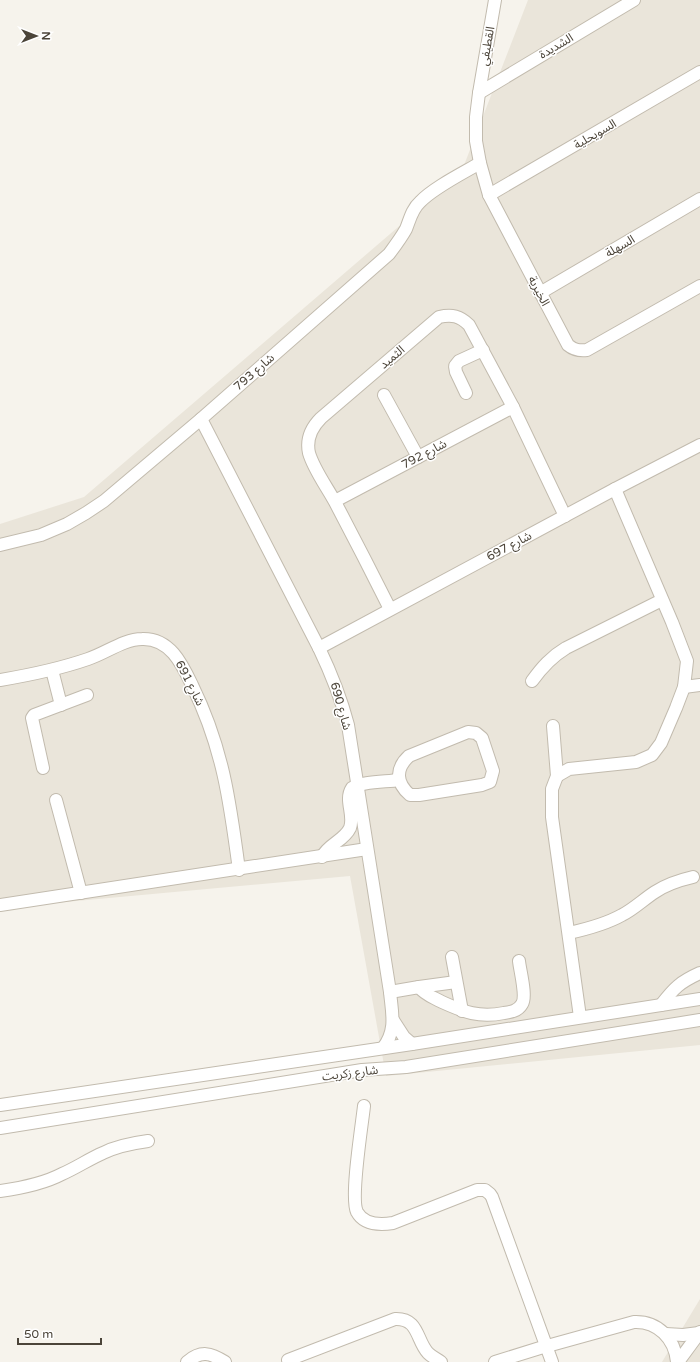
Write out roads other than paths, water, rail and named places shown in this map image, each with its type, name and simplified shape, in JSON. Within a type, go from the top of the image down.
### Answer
[{"type":"street","name":"القطيفي","points":[[479,93],[495,0]]},
{"type":"street","name":"الشديدة","points":[[479,93],[634,0]]},
{"type":"street","name":"السويحلية","points":[[489,195],[700,72]]},
{"type":"street","name":"الخيرية","points":[[479,93],[476,118],[476,141],[480,163],[489,195],[568,345],[573,349],[580,351],[587,350],[700,286]]},
{"type":"street","name":"شارع 793","points":[[0,545],[41,535],[67,524],[104,501],[201,419],[389,254],[399,242],[411,214],[420,202],[430,193],[480,163]]},
{"type":"street","name":"السهلة","points":[[540,293],[700,199]]},
{"type":"street","name":"الثميد","points":[[390,609],[309,453],[308,443],[314,425],[321,418],[440,318],[448,315],[456,315],[464,319],[469,325],[513,407],[565,516]]},
{"type":"street","points":[[466,393],[456,372],[455,366],[459,361],[482,350]]},
{"type":"street","points":[[384,395],[418,457]]},
{"type":"street","name":"شارع 792","points":[[335,501],[513,407]]},
{"type":"street","name":"شارع 690","points":[[201,419],[319,648],[332,675],[342,702],[348,726],[390,992],[393,1020],[391,1035],[382,1048]]},
{"type":"street","name":"شارع 697","points":[[319,648],[614,489],[700,445]]},
{"type":"street","points":[[557,776],[569,769],[636,762],[652,754],[661,743],[684,687],[687,661],[614,489]]},
{"type":"street","points":[[532,681],[543,666],[553,656],[662,600]]},
{"type":"street","name":"شارع 691","points":[[0,680],[52,670],[90,658],[135,640],[150,639],[157,641],[170,649],[179,660],[199,699],[214,739],[227,787],[238,870]]},
{"type":"street","points":[[52,670],[61,705]]},
{"type":"street","points":[[684,687],[700,685]]},
{"type":"street","points":[[43,768],[32,718],[34,715],[87,695]]},
{"type":"street","points":[[553,726],[557,776],[552,789],[552,817],[580,1018]]},
{"type":"street","points":[[468,732],[476,732],[482,738],[492,771],[490,782],[482,785],[419,795],[410,795],[404,790],[399,780],[399,772],[402,762],[409,756],[468,732]]},
{"type":"street","points":[[322,857],[326,850],[342,838],[350,828],[351,819],[349,793],[352,788],[357,785],[399,780]]},
{"type":"street","points":[[56,800],[81,893]]},
{"type":"street","points":[[0,906],[367,849]]},
{"type":"street","points":[[569,933],[610,921],[634,907],[656,891],[680,880],[693,877]]},
{"type":"street","points":[[452,957],[462,1011]]},
{"type":"street","points":[[419,987],[423,993],[462,1011],[479,1015],[494,1015],[512,1012],[519,1008],[524,998],[519,961]]},
{"type":"street","points":[[661,1005],[675,987],[700,973]]},
{"type":"street","points":[[390,992],[456,982]]},
{"type":"street","name":"شارع زكريت","points":[[0,1105],[412,1044],[700,999]]},
{"type":"street","name":"شارع 690","points":[[393,1020],[404,1037],[412,1044]]},
{"type":"street","name":"شارع زكريت","points":[[0,1128],[362,1070],[406,1067],[700,1020]]},
{"type":"street","points":[[364,1106],[354,1194],[357,1212],[368,1222],[376,1224],[392,1223],[477,1190],[488,1192],[492,1197],[552,1362]]},
{"type":"street","points":[[0,1191],[30,1186],[46,1181],[62,1175],[103,1153],[133,1143],[148,1141]]},
{"type":"street","points":[[288,1360],[313,1356],[396,1319],[400,1319],[408,1321],[414,1326],[428,1353],[441,1362]]},
{"type":"street","points":[[495,1362],[546,1346],[634,1322],[648,1323],[666,1334],[674,1348],[678,1362]]},
{"type":"street","points":[[666,1334],[683,1335],[700,1332]]},
{"type":"street","points":[[678,1362],[700,1332]]},
{"type":"street","points":[[187,1362],[193,1357],[204,1354],[215,1356],[225,1362]]}]
